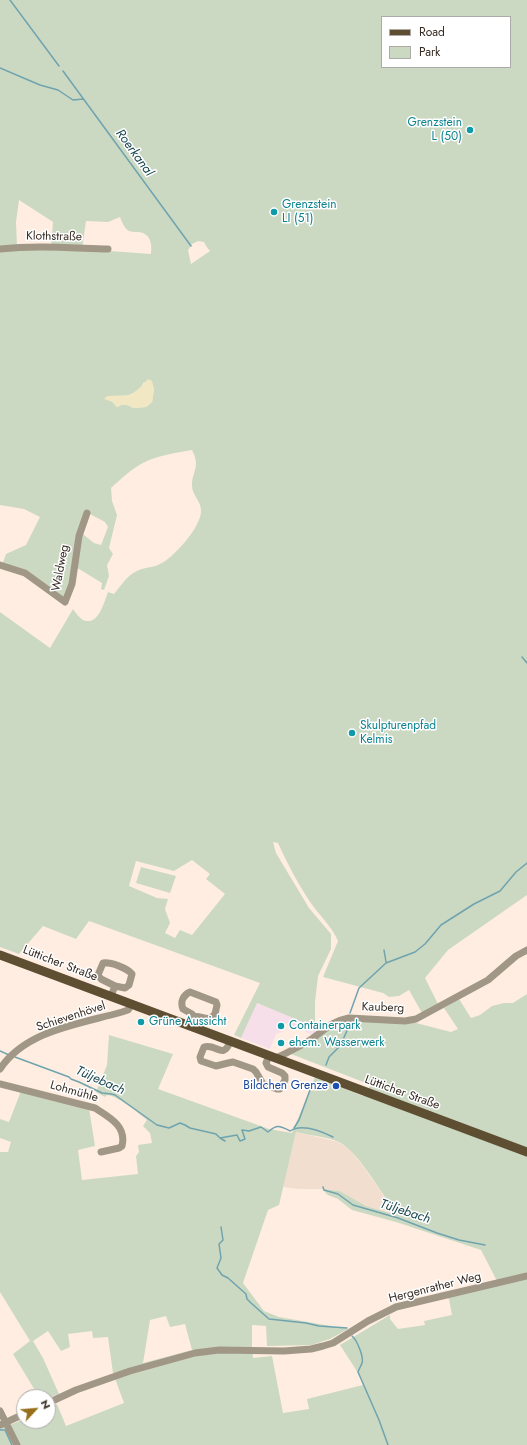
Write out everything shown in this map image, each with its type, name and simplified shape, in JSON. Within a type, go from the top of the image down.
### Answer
[{"type":"main road","name":"Lütticher Straße","points":[[0,955],[527,1152]]},
{"type":"street","name":"Klothstraße","points":[[0,249],[46,247],[108,250]]},
{"type":"street","name":"Waldweg","points":[[0,565],[25,573],[65,602],[72,584],[78,536],[87,513]]},
{"type":"street","name":"Kauberg","points":[[273,1057],[312,1039],[326,1028],[341,1020],[349,1018],[405,1021],[416,1019],[488,980],[516,956],[527,950]]},
{"type":"street","name":"Lütticher Straße","points":[[107,962],[130,971],[132,974],[126,988],[115,986],[101,979],[98,974],[103,963],[107,962]]},
{"type":"street","points":[[111,996],[115,986]]},
{"type":"street","points":[[190,992],[216,1002],[217,1005],[215,1014],[211,1018],[207,1019],[196,1016],[194,1017],[192,1014],[183,1010],[181,1005],[182,998],[186,994],[190,992]]},
{"type":"street","name":"Schievenhövel","points":[[0,1069],[22,1046],[40,1037],[128,1010],[132,1004]]},
{"type":"street","points":[[190,1026],[194,1017]]},
{"type":"street","points":[[230,1042],[227,1048],[222,1051],[204,1046],[201,1052],[201,1060],[216,1066],[233,1062],[253,1069],[263,1084],[280,1089],[285,1080],[285,1076],[282,1073],[268,1067],[266,1063],[273,1057]]},
{"type":"street","name":"Lohmühle","points":[[0,1084],[95,1108],[108,1116],[121,1128],[124,1138],[122,1146],[119,1148],[101,1152]]},
{"type":"street","name":"Hergenrather Weg","points":[[56,1399],[76,1390],[130,1371],[195,1353],[218,1350],[284,1351],[311,1349],[333,1343],[368,1321],[396,1307],[527,1276]]},
{"type":"street","points":[[0,1411],[3,1423],[17,1445]]},
{"type":"street","points":[[3,1423],[16,1417]]},
{"type":"shaded area","points":[[256,1003],[308,1023],[315,1027],[315,1033],[313,1036],[286,1023],[282,1032],[276,1034],[270,1049],[241,1038]]},
{"type":"shaded area","points":[[296,1132],[338,1142],[349,1149],[396,1211],[395,1214],[366,1206],[340,1191],[283,1187]]},
{"type":"green space","points":[[0,0],[527,0],[527,895],[448,950],[425,978],[438,1004],[422,1013],[409,990],[399,996],[389,997],[383,993],[323,977],[338,941],[330,927],[303,891],[278,843],[273,842],[276,853],[309,908],[331,934],[331,949],[318,976],[315,1002],[315,1027],[257,1003],[241,1038],[234,1035],[260,983],[89,921],[76,939],[43,926],[19,954],[0,947],[0,612],[50,648],[73,609],[85,621],[91,621],[95,618],[101,610],[108,592],[114,594],[132,574],[138,570],[153,567],[164,562],[178,550],[196,526],[201,512],[200,505],[192,489],[196,461],[192,450],[161,456],[139,465],[126,474],[111,488],[112,501],[117,515],[109,548],[113,554],[107,565],[109,576],[104,590],[101,589],[102,583],[74,566],[65,602],[25,573],[2,565],[6,554],[26,545],[40,517],[24,509],[0,505],[0,251],[51,249],[53,222],[19,200],[16,222],[17,246],[0,248]],"holes":[[[120,217],[124,227],[127,230],[146,235],[151,243],[151,254],[82,249],[86,221],[108,222]],[[198,241],[204,242],[210,251],[191,264],[188,250],[192,244]],[[144,382],[154,389],[152,402],[146,407],[133,408],[125,404],[117,407],[107,396],[118,397],[128,395],[138,390]],[[86,512],[105,522],[108,527],[101,545],[94,543],[79,531]],[[192,860],[210,874],[206,879],[225,894],[192,935],[180,930],[175,938],[165,933],[170,923],[165,909],[168,899],[157,898],[129,886],[136,861],[174,871]]]},
{"type":"green space","points":[[141,867],[176,876],[170,893],[136,883]]},
{"type":"green space","points":[[527,994],[527,1445],[0,1445],[0,1428],[3,1426],[6,1429],[16,1422],[16,1429],[56,1429],[57,1404],[66,1426],[124,1403],[113,1373],[108,1337],[93,1338],[92,1331],[68,1334],[70,1347],[61,1351],[48,1331],[33,1341],[43,1358],[59,1394],[56,1395],[56,1389],[34,1389],[13,1354],[30,1341],[0,1292],[0,1152],[8,1152],[11,1142],[0,1138],[0,1119],[9,1122],[21,1091],[89,1108],[95,1146],[78,1150],[82,1180],[138,1174],[136,1156],[139,1152],[138,1145],[152,1143],[150,1133],[143,1126],[147,1120],[116,1098],[107,1095],[105,1097],[96,1092],[107,1065],[109,1035],[173,1054],[158,1089],[269,1129],[292,1133],[315,1077],[363,1096],[371,1085],[291,1054],[327,1029],[350,1020],[412,1022],[451,1032],[458,1029],[444,1008],[459,999],[471,1018],[480,1015],[492,1006],[504,1003],[513,1003]],"holes":[[[296,1132],[324,1137],[339,1142],[355,1155],[396,1212],[394,1214],[366,1206],[340,1191],[322,1189],[328,1195],[338,1199],[352,1210],[396,1222],[481,1250],[497,1281],[439,1293],[449,1299],[452,1315],[424,1321],[425,1325],[398,1329],[390,1319],[390,1315],[340,1345],[360,1376],[363,1385],[307,1399],[309,1409],[283,1413],[272,1356],[253,1358],[252,1325],[266,1326],[267,1346],[311,1345],[330,1339],[348,1329],[279,1317],[264,1311],[243,1283],[268,1210],[279,1205]],[[166,1316],[170,1327],[185,1324],[192,1350],[143,1363],[150,1320]]]},
{"type":"sand","points":[[148,379],[152,381],[154,389],[152,402],[146,407],[133,408],[125,404],[117,407],[113,402],[104,399],[107,396],[131,395]]},
{"type":"waterway","name":"Roerkanal","points":[[10,0],[59,66]]},
{"type":"waterway","points":[[0,68],[40,85],[58,90],[73,100],[83,99]]},
{"type":"waterway","name":"Roerkanal","points":[[63,71],[191,246]]},
{"type":"waterway","points":[[522,657],[527,663]]},
{"type":"waterway","points":[[350,1013],[359,988],[386,963],[415,952],[425,944],[441,925],[474,904],[500,891],[516,872],[527,863]]},
{"type":"waterway","points":[[384,950],[386,962]]},
{"type":"waterway","points":[[326,1065],[329,1057],[340,1046],[351,1022]]},
{"type":"waterway","name":"Tüljebach","points":[[0,1051],[9,1055]]},
{"type":"waterway","name":"Tüljebach","points":[[15,1057],[69,1077],[102,1093],[115,1095],[157,1125],[169,1128],[180,1123],[190,1128],[216,1134],[220,1138],[237,1135],[240,1141],[245,1139],[242,1130],[249,1131],[261,1127],[268,1132],[276,1127],[281,1127],[290,1131],[306,1128],[317,1130],[333,1137]]},
{"type":"waterway","points":[[294,1128],[299,1120],[310,1090],[315,1082]]},
{"type":"waterway","name":"Tüljebach","points":[[220,1138],[225,1141]]},
{"type":"waterway","name":"Tüljebach","points":[[323,1187],[324,1190],[338,1194],[353,1205],[398,1218],[459,1240],[485,1245]]},
{"type":"waterway","points":[[221,1227],[223,1240],[219,1244],[221,1258],[217,1268],[222,1275],[228,1278],[246,1294],[247,1299],[269,1319],[319,1326],[347,1328]]},
{"type":"waterway","points":[[352,1336],[358,1345],[362,1357],[362,1363],[358,1372],[388,1445]]},
{"type":"waterway","points":[[0,1430],[5,1430],[12,1445]]},
{"type":"place","name":"Grenzstein L (50)","points":[[470,130]]},
{"type":"place","name":"Grenzstein LI (51)","points":[[274,212]]},
{"type":"place","name":"Skulpturenpfad Kelmis","points":[[352,733]]},
{"type":"place","name":"Grüne Aussicht","points":[[141,1022]]},
{"type":"place","name":"Containerpark","points":[[281,1026]]},
{"type":"place","name":"ehem. Wasserwerk","points":[[281,1043]]},
{"type":"place","name":"Bildchen Grenze","points":[[336,1086]]}]
